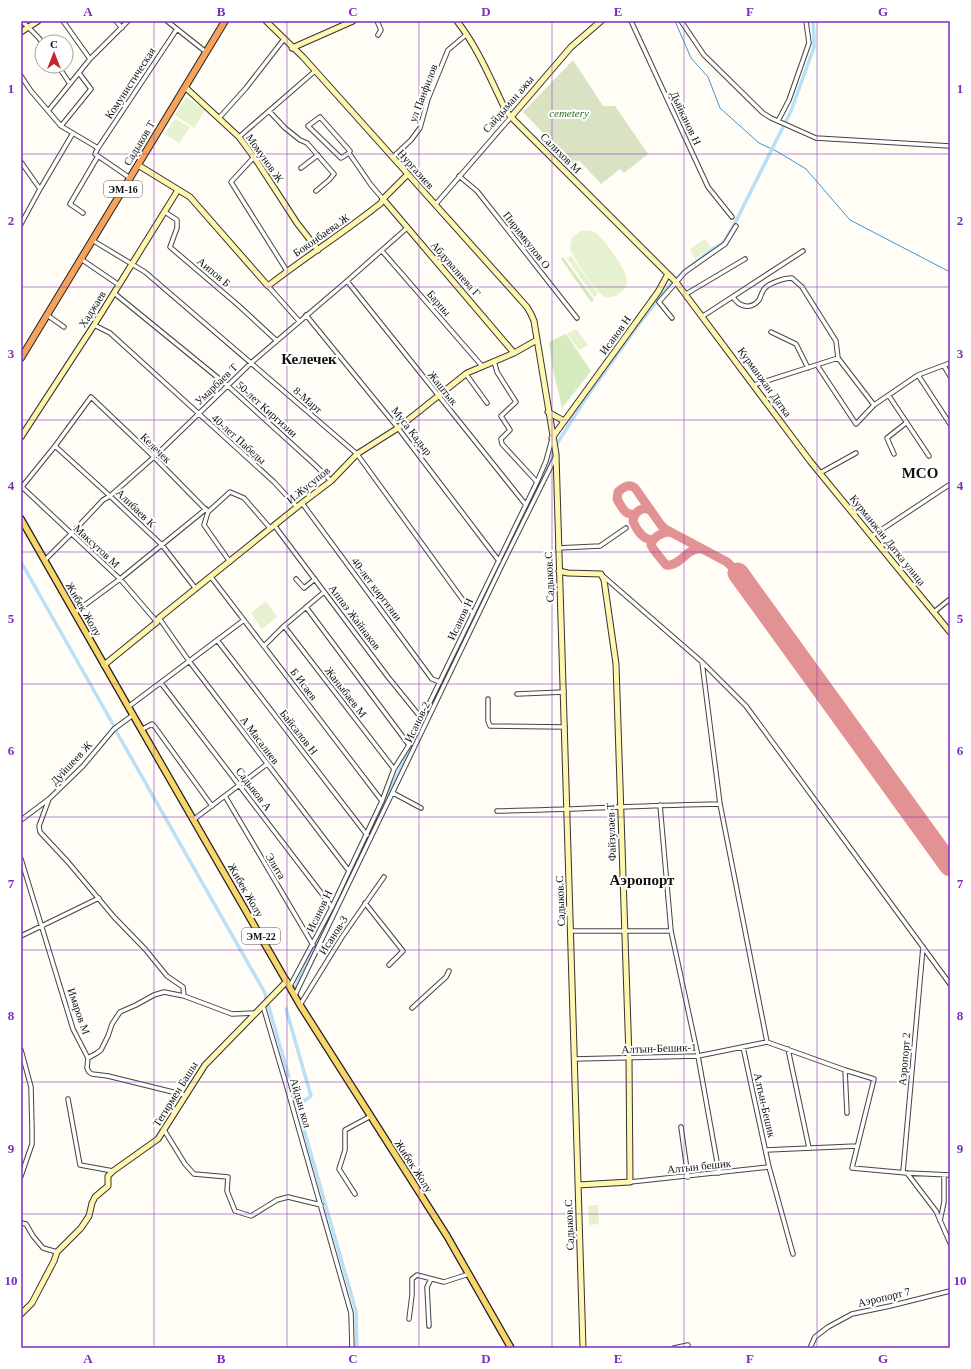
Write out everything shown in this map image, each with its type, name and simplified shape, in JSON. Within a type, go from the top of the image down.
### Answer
[{"type":"highway","name":"Садыков Т","points":[[21,358],[225,21]]},
{"type":"main road","name":"Жибек Жолу","points":[[21,519],[300,1005],[447,1236],[511,1348]]},
{"type":"street","points":[[22,21],[35,34]]},
{"type":"street","points":[[21,32],[38,21]]},
{"type":"street","points":[[64,21],[90,59]]},
{"type":"street","points":[[116,21],[122,28]]},
{"type":"street","points":[[48,111],[90,59],[128,21]]},
{"type":"street","points":[[167,21],[206,52]]},
{"type":"street","name":"Нургазиев","points":[[266,21],[292,48],[303,57],[527,308],[534,321],[537,340]]},
{"type":"street","points":[[292,48],[353,21]]},
{"type":"street","points":[[377,21],[381,30],[378,35]]},
{"type":"street","name":"Салихов М","points":[[457,21],[467,34],[478,53],[506,111],[511,117],[676,281]]},
{"type":"street","name":"Сайдыман ажы","points":[[435,204],[571,47],[601,21]]},
{"type":"street","name":"Дыйканов Н","points":[[631,21],[708,187],[732,217]]},
{"type":"street","points":[[681,21],[704,55],[763,113],[778,121],[816,138],[950,146]]},
{"type":"street","points":[[778,121],[789,100],[809,43],[806,21]]},
{"type":"street","name":"Комунистическая","points":[[98,148],[177,29]]},
{"type":"street","name":"ул Панфилов","points":[[393,157],[411,140],[420,128],[428,99],[448,50],[467,34]]},
{"type":"street","points":[[219,118],[246,88],[284,39]]},
{"type":"street","points":[[239,138],[315,71]]},
{"type":"street","points":[[61,126],[91,89],[79,73]]},
{"type":"street","points":[[63,74],[70,84]]},
{"type":"street","points":[[21,76],[31,91],[61,126],[98,148],[95,154],[130,178]]},
{"type":"street","name":"Момунов Ж","points":[[185,87],[239,138],[254,157],[297,223],[318,250]]},
{"type":"street","points":[[269,111],[285,128],[300,140],[308,143],[334,174],[316,191]]},
{"type":"street","points":[[349,153],[341,158],[308,126],[320,117],[350,151],[349,153],[371,185],[383,199]]},
{"type":"street","points":[[21,224],[73,133]]},
{"type":"street","points":[[301,168],[318,155]]},
{"type":"street","points":[[83,213],[70,204],[98,156]]},
{"type":"street","points":[[254,157],[231,182],[287,271]]},
{"type":"street","points":[[21,162],[40,189]]},
{"type":"street","points":[[138,165],[190,197],[299,321]]},
{"type":"street","name":"Боконбаева.Ж","points":[[268,286],[360,220],[381,203],[383,199],[408,174]]},
{"type":"street","name":"Пиримкулов О","points":[[459,176],[477,191],[577,318]]},
{"type":"street","name":"Хаджаев","points":[[21,437],[94,325],[178,190]]},
{"type":"street","name":"Абдувалиева Г","points":[[383,199],[514,353]]},
{"type":"street","name":"Аипов Б","points":[[165,212],[177,220],[177,228],[170,247],[238,305],[277,341]]},
{"type":"street","points":[[672,318],[659,302],[685,272],[725,244],[736,226]]},
{"type":"street","name":"Умарбаев Т","points":[[44,560],[103,500],[110,496],[154,457],[251,363],[407,228]]},
{"type":"street","name":"8-Март","points":[[92,240],[145,272],[357,454],[473,614]]},
{"type":"street","name":"Барпы","points":[[382,251],[482,366]]},
{"type":"street","points":[[702,316],[803,251]]},
{"type":"street","points":[[81,259],[119,284]]},
{"type":"street","points":[[686,294],[745,259]]},
{"type":"street","name":"Исанов Н","points":[[288,983],[313,945],[332,907],[367,835],[394,769],[409,745],[422,719],[537,482],[553,440],[564,421],[658,292],[668,274]]},
{"type":"street","points":[[733,297],[736,302],[743,306],[753,305],[759,300],[765,288],[784,278],[792,278],[802,287],[836,342],[838,358],[874,406]]},
{"type":"street","name":"Жаштык","points":[[347,281],[526,505]]},
{"type":"street","name":"Курманжан Датка","points":[[676,281],[810,461]]},
{"type":"street","name":"50-лет Киргизии","points":[[114,293],[228,386],[314,464],[331,482]]},
{"type":"street","points":[[47,315],[64,327]]},
{"type":"street","name":"Муса Кадыр","points":[[306,315],[398,428],[499,561]]},
{"type":"street","name":"40-лет Пабеды","points":[[94,325],[110,333],[274,482],[297,507]]},
{"type":"street","points":[[771,332],[796,344],[808,368]]},
{"type":"street","points":[[537,340],[553,440]]},
{"type":"street","name":"И.Жусупов","points":[[104,665],[272,527],[331,482],[357,454],[398,428],[466,374],[514,353],[537,340]]},
{"type":"street","points":[[754,385],[838,358]]},
{"type":"street","points":[[494,361],[497,372],[516,402],[501,416],[510,430],[501,440],[502,444],[537,482]]},
{"type":"street","points":[[817,365],[856,424],[874,406],[918,375],[950,363]]},
{"type":"street","points":[[944,366],[950,376]]},
{"type":"street","points":[[466,374],[487,403]]},
{"type":"street","points":[[918,375],[950,424]]},
{"type":"street","points":[[889,396],[929,456]]},
{"type":"street","name":"Келечек","points":[[55,446],[91,397],[154,457],[207,511]]},
{"type":"street","points":[[548,412],[564,421]]},
{"type":"street","points":[[894,454],[886,438],[906,423]]},
{"type":"street","name":"Садыков.С","points":[[553,440],[556,455],[564,692],[583,1348]]},
{"type":"street","points":[[22,488],[55,446]]},
{"type":"street","name":"Алибаев К","points":[[55,446],[162,545],[196,589]]},
{"type":"street","points":[[820,473],[856,453]]},
{"type":"street","name":"Исанов-2","points":[[295,995],[556,455]]},
{"type":"street","name":"Курманжан Датка улица","points":[[810,461],[950,632]]},
{"type":"street","points":[[872,536],[949,485]]},
{"type":"street","name":"Максутов М","points":[[22,488],[120,579],[158,620]]},
{"type":"street","name":"Аппаз Жайнаков","points":[[207,511],[230,492],[244,498],[272,527],[315,579],[388,677],[422,719]]},
{"type":"street","name":"40-лет киргизии","points":[[302,503],[432,679],[440,682]]},
{"type":"street","points":[[74,612],[120,579],[207,511]]},
{"type":"street","points":[[207,511],[204,525],[230,562]]},
{"type":"street","points":[[558,548],[600,546],[626,528]]},
{"type":"street","points":[[559,571],[568,573],[601,574],[702,662],[746,706],[950,984]]},
{"type":"street","name":"Файзулаев Т","points":[[601,574],[604,580],[616,664],[629,1058],[630,1182]]},
{"type":"street","name":"Б Исаев","points":[[211,577],[382,801]]},
{"type":"street","points":[[296,579],[304,588],[315,579]]},
{"type":"street","points":[[264,646],[284,626],[324,592]]},
{"type":"street","points":[[934,612],[950,599]]},
{"type":"street","points":[[306,607],[409,745]]},
{"type":"street","name":"А Масалиев","points":[[158,620],[349,871]]},
{"type":"street","points":[[128,707],[244,620]]},
{"type":"street","name":"Жаныбаев М","points":[[284,626],[394,769]]},
{"type":"street","name":"Байсалов Н","points":[[217,640],[367,835]]},
{"type":"street","points":[[702,662],[720,804],[766,1042],[845,1070],[874,1078],[852,1168],[950,1175]]},
{"type":"street","name":"Садыков А","points":[[161,682],[332,907]]},
{"type":"street","points":[[518,694],[564,692]]},
{"type":"street","points":[[488,699],[488,722],[490,726],[565,727]]},
{"type":"street","name":"Дуйшеев Ж","points":[[21,820],[49,799],[83,766],[114,729],[133,716]]},
{"type":"street","points":[[141,730],[152,724],[155,727],[212,806]]},
{"type":"street","points":[[194,820],[267,764]]},
{"type":"street","points":[[392,793],[421,808]]},
{"type":"street","name":"Элита","points":[[225,796],[313,945]]},
{"type":"street","points":[[49,799],[39,826],[40,832],[68,862],[114,917],[145,949],[167,976],[183,987],[184,996]]},
{"type":"street","points":[[497,811],[720,804]]},
{"type":"street","points":[[660,805],[671,931],[698,1056],[720,1173]]},
{"type":"street","name":"Имаров М","points":[[21,859],[73,1029],[88,1058],[88,1072],[185,1095]]},
{"type":"street","name":"Исанов-3","points":[[300,1005],[342,937],[384,877]]},
{"type":"street","points":[[21,936],[99,898]]},
{"type":"street","points":[[366,903],[403,952],[389,965]]},
{"type":"street","points":[[571,931],[671,931]]},
{"type":"street","name":"Аэропорт 2","points":[[905,1172],[923,947]]},
{"type":"street","points":[[412,1008],[446,977],[449,971]]},
{"type":"street","name":"Тегирмен Башы","points":[[113,1170],[158,1139],[205,1065],[256,1012],[288,983]]},
{"type":"street","points":[[88,1058],[101,1050],[112,1024],[120,1012],[154,995],[164,992],[184,996],[232,1014],[256,1012]]},
{"type":"street","name":"Айдын кол","points":[[263,1006],[352,1313],[352,1348]]},
{"type":"street","name":"Алтын-Бешик-1","points":[[574,1059],[698,1056],[766,1042]]},
{"type":"street","name":"Алтын-Бешик","points":[[742,1047],[769,1167],[793,1254]]},
{"type":"street","points":[[788,1049],[809,1148]]},
{"type":"street","points":[[21,1050],[31,1087],[32,1144],[21,1176]]},
{"type":"street","points":[[845,1070],[848,1113]]},
{"type":"street","points":[[68,1099],[80,1165],[113,1170]]},
{"type":"street","points":[[355,1194],[339,1169],[346,1150],[345,1130],[371,1116]]},
{"type":"street","points":[[681,1128],[688,1177]]},
{"type":"street","points":[[164,1130],[185,1164],[194,1174],[228,1177],[227,1191],[235,1211],[251,1216],[277,1200],[288,1197],[321,1205]]},
{"type":"street","points":[[766,1150],[857,1146]]},
{"type":"street","name":"Алтын бешик","points":[[630,1182],[688,1177],[769,1167]]},
{"type":"street","points":[[21,1314],[32,1303],[54,1261],[57,1252],[87,1220],[95,1197],[108,1186],[108,1176],[113,1170]]},
{"type":"street","points":[[905,1172],[936,1211],[950,1243]]},
{"type":"street","points":[[940,1221],[944,1202],[944,1175]]},
{"type":"street","points":[[578,1185],[630,1182]]},
{"type":"street","points":[[21,1223],[26,1224],[33,1236],[43,1248],[57,1252]]},
{"type":"street","points":[[409,1319],[412,1279],[417,1275],[444,1282],[469,1274]]},
{"type":"street","points":[[429,1326],[427,1287],[431,1279]]},
{"type":"street","name":"Аэропорт 7","points":[[810,1348],[815,1337],[852,1314],[950,1291]]},
{"type":"street","points":[[674,1348],[688,1346]]},
{"type":"green space","name":"cemetery","points":[[573,60],[603,106],[615,106],[648,154],[624,173],[620,169],[601,184],[579,160],[574,165],[523,112]]},
{"type":"green space","points":[[186,97],[205,110],[194,128],[175,115]]},
{"type":"green space","points":[[175,119],[190,127],[179,143],[165,134]]},
{"type":"green space","points":[[581,231],[596,233],[609,248],[624,270],[627,281],[623,291],[614,296],[605,297],[599,293],[590,281],[570,249],[572,237]]},
{"type":"green space","points":[[705,239],[711,247],[695,259],[690,249]]},
{"type":"green space","points":[[571,256],[598,294],[594,297],[567,258]]},
{"type":"green space","points":[[563,257],[594,300],[591,302],[561,259]]},
{"type":"green space","points":[[576,329],[588,345],[579,350],[567,334]]},
{"type":"green space","points":[[566,334],[591,371],[562,408],[552,365],[549,342]]},
{"type":"green space","points":[[266,601],[277,617],[262,629],[251,613]]},
{"type":"green space","points":[[598,1205],[599,1224],[589,1225],[588,1206]]},
{"type":"waterway","points":[[675,21],[691,58],[708,77],[720,108],[759,143],[778,152],[806,169],[850,220],[950,272]]},
{"type":"waterway","points":[[295,988],[552,458],[558,442],[586,398],[639,324],[669,286],[682,273],[711,250],[723,243],[733,227],[791,111],[814,47],[813,21]]},
{"type":"waterway","points":[[21,562],[114,726]]},
{"type":"waterway","points":[[116,731],[265,993],[266,999]]},
{"type":"waterway","points":[[268,1004],[356,1311],[357,1348]]},
{"type":"waterway","points":[[286,1009],[311,1096],[297,1106]]},
{"type":"taxiway","points":[[635,514],[629,514],[626,512],[617,499],[618,492],[626,486],[635,488],[665,529],[727,562],[738,573]]},
{"type":"taxiway","points":[[651,511],[648,509],[639,510],[633,521],[638,531],[644,537],[647,539],[654,539]]},
{"type":"taxiway","points":[[670,532],[658,536],[651,545],[666,565],[671,565],[692,551],[701,549]]},
{"type":"runway","points":[[738,573],[950,866]]},
{"type":"district","name":"Келечек","points":[[309,359]]},
{"type":"district","name":"МСО","points":[[920,473]]},
{"type":"district","name":"Аэропорт","points":[[642,880]]}]
